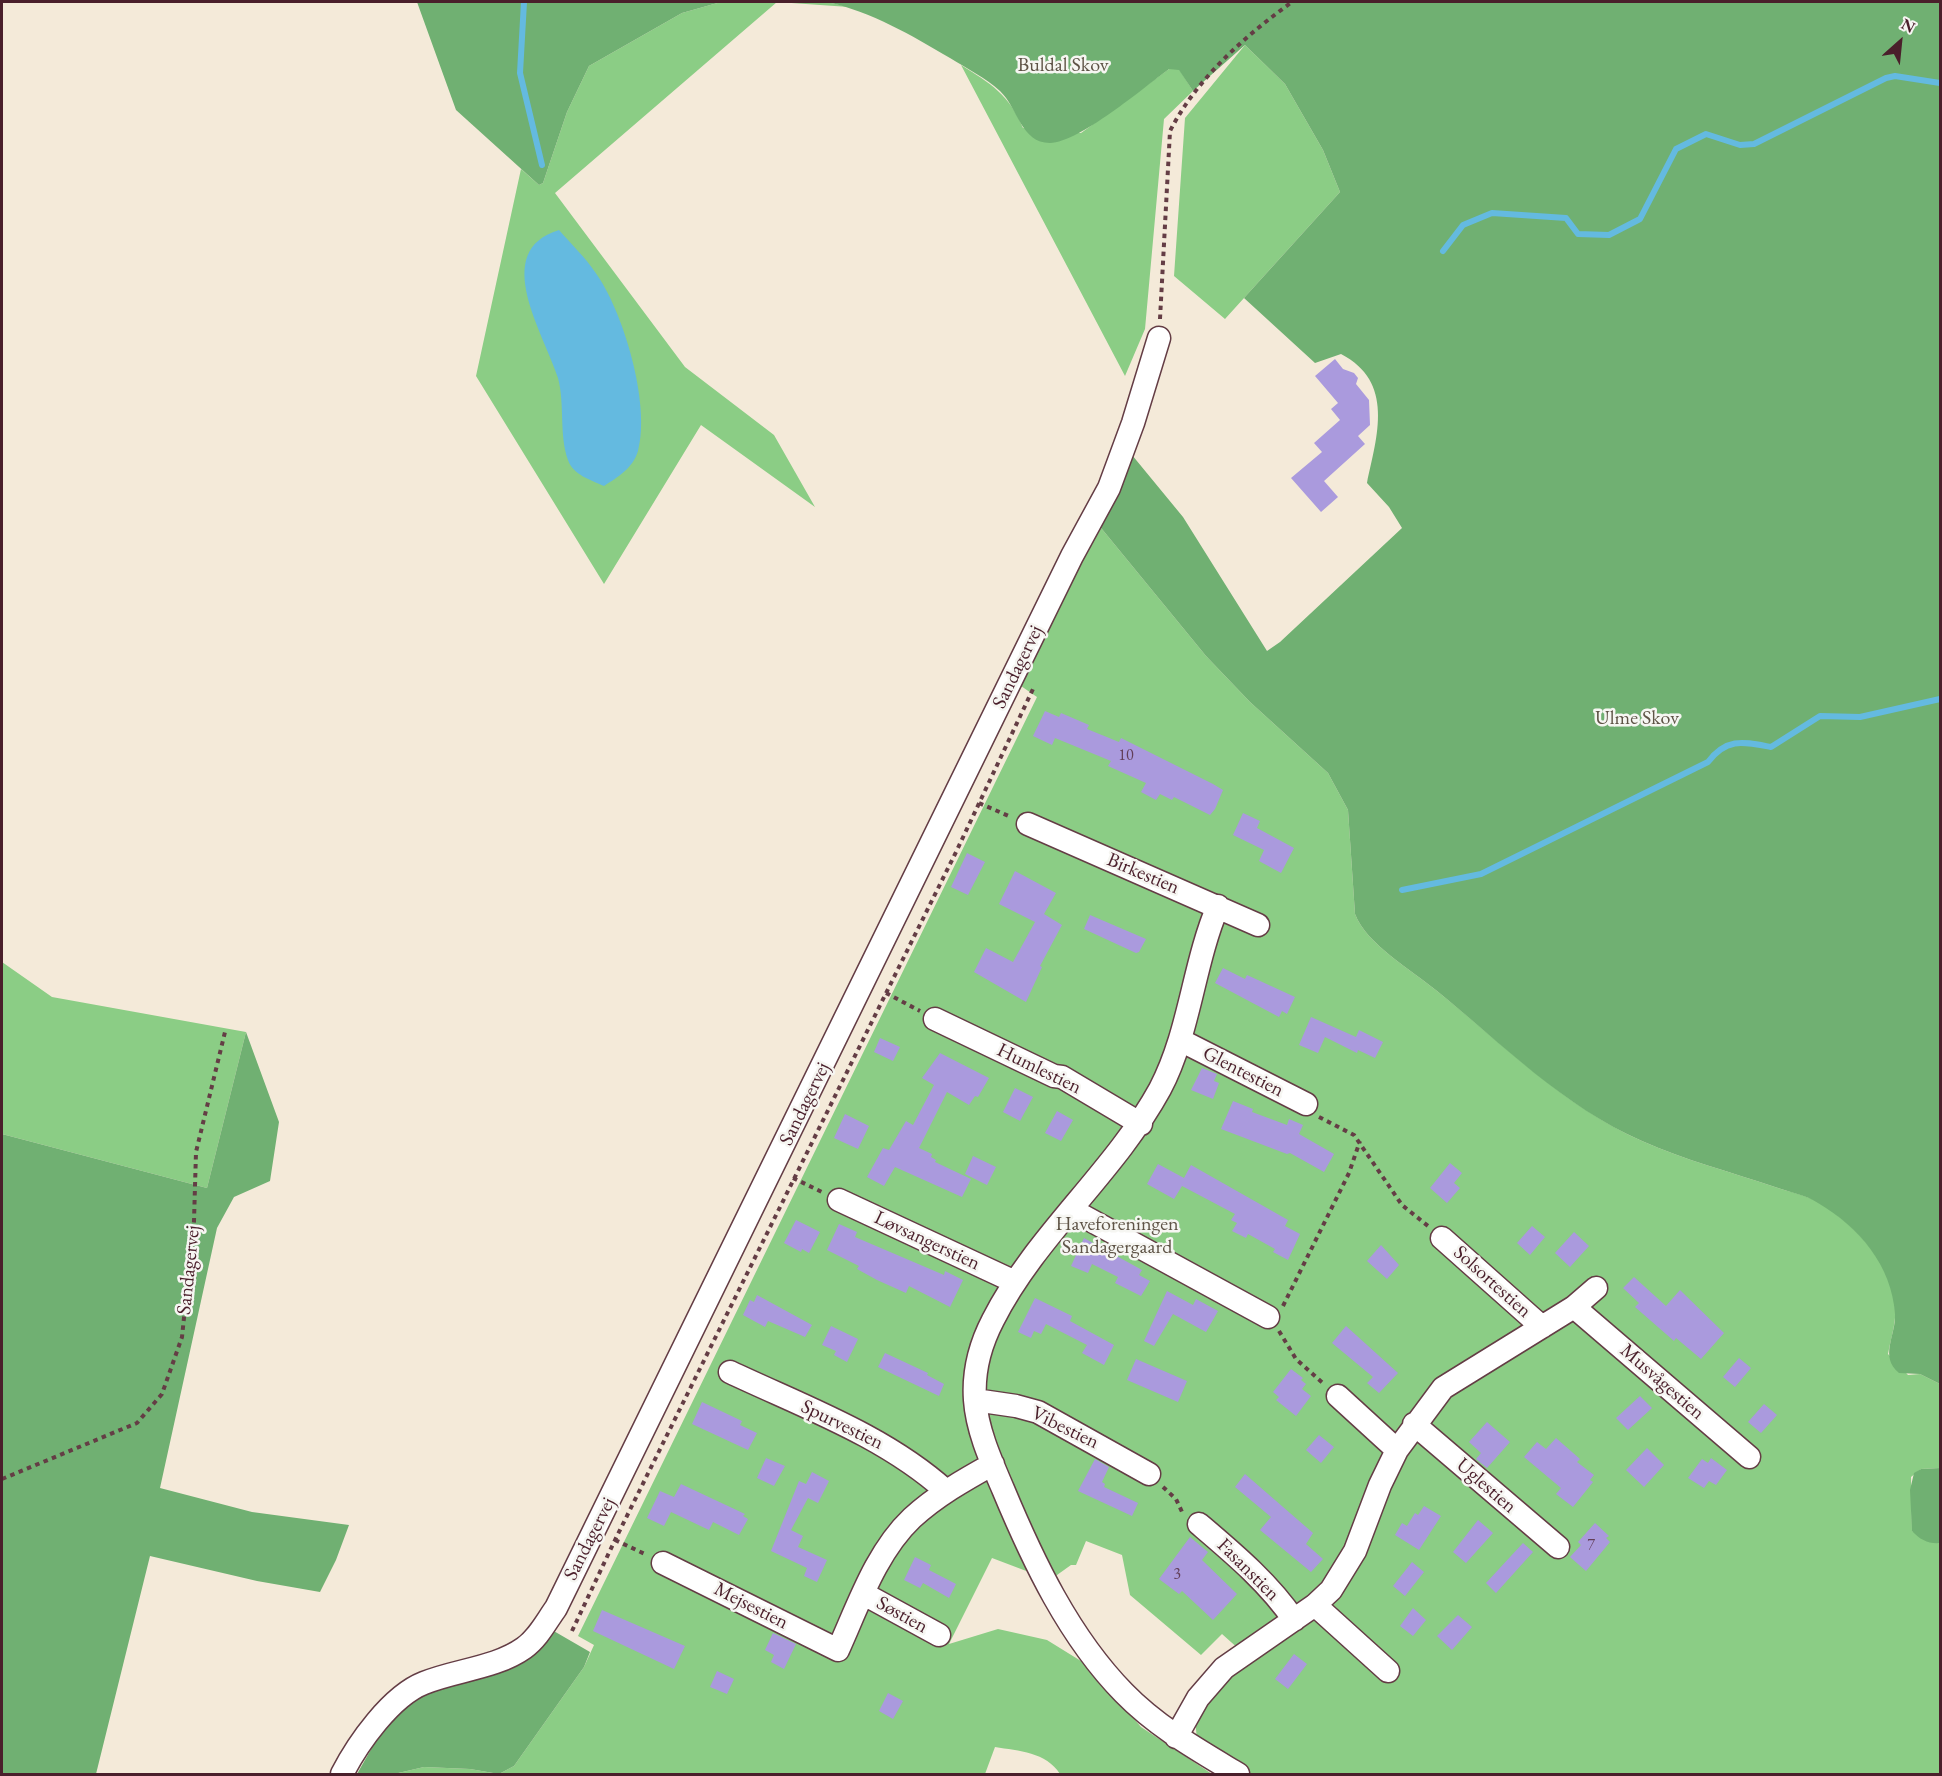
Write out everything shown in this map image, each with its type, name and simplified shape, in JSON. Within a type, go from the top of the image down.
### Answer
[{"type":"street","name":"Sandagervej","points":[[342,1774],[376,1722],[399,1697],[422,1683],[505,1658],[524,1648],[537,1635],[556,1608],[1072,556],[1109,488],[1133,423],[1159,338]]},
{"type":"street","name":"Birkestien","points":[[1028,824],[1218,906],[1258,926]]},
{"type":"street","points":[[1218,906],[1204,938],[1180,1040],[1162,1085],[1141,1124],[1015,1282],[992,1322],[976,1364],[975,1400],[993,1464],[1021,1533],[1052,1593],[1088,1650],[1123,1692],[1150,1718],[1176,1737],[1238,1774]]},
{"type":"street","name":"Humlestien","points":[[935,1019],[1054,1076],[1062,1077],[1141,1124]]},
{"type":"street","name":"Glentestien","points":[[1180,1040],[1306,1104]]},
{"type":"street","name":"Løvsangerstien","points":[[839,1200],[1015,1282]]},
{"type":"street","points":[[1072,1210],[1271,1320]]},
{"type":"street","name":"Solsortestien","points":[[1442,1238],[1542,1327]]},
{"type":"street","points":[[1176,1737],[1198,1698],[1224,1668],[1315,1605],[1343,1574],[1397,1449],[1443,1388],[1574,1307],[1596,1288]]},
{"type":"street","name":"Musvågestien","points":[[1574,1307],[1749,1457]]},
{"type":"street","name":"Spurvestien","points":[[730,1372],[888,1447],[920,1468],[946,1491]]},
{"type":"street","points":[[1338,1396],[1397,1449]]},
{"type":"street","name":"Vibestien","points":[[975,1400],[1038,1412],[1149,1474]]},
{"type":"street","name":"Uglestien","points":[[1414,1424],[1558,1547]]},
{"type":"street","points":[[864,1594],[883,1554],[911,1519],[946,1491],[993,1464]]},
{"type":"street","name":"Fasanstien","points":[[1199,1524],[1228,1548],[1281,1601],[1294,1620]]},
{"type":"street","name":"Mejsestien","points":[[663,1563],[838,1650],[864,1594]]},
{"type":"street","name":"Søstien","points":[[864,1594],[939,1635]]},
{"type":"street","points":[[1315,1605],[1388,1671]]},
{"type":"path","points":[[1159,338],[1170,131],[1182,106],[1233,49],[1292,2]]},
{"type":"path","points":[[572,1631],[1033,689]]},
{"type":"path","points":[[979,803],[1028,824]]},
{"type":"path","points":[[886,993],[935,1019]]},
{"type":"path","name":"Sandagervej","points":[[2,1479],[137,1423],[162,1395],[182,1337],[194,1221],[196,1152],[225,1032]]},
{"type":"path","points":[[1306,1104],[1304,1109],[1354,1135],[1402,1205],[1442,1238]]},
{"type":"path","points":[[1338,1396],[1296,1359],[1271,1320],[1348,1173],[1360,1141]]},
{"type":"path","points":[[793,1178],[839,1200]]},
{"type":"path","points":[[1149,1474],[1176,1499],[1184,1514],[1199,1524]]},
{"type":"path","points":[[615,1540],[663,1563]]},
{"type":"green space","points":[[417,2],[721,2],[682,13],[589,66],[567,112],[543,183],[539,185],[456,110]]},
{"type":"green space","points":[[721,2],[777,2],[555,193],[685,367],[774,435],[815,507],[701,425],[604,584],[476,376],[521,169],[539,185],[543,183],[567,112],[589,66],[682,13]]},
{"type":"green space","points":[[777,2],[827,2],[849,7]]},
{"type":"green space","name":"Ulme Skov","points":[[827,2],[1940,2],[1940,1384],[1920,1374],[1899,1373],[1893,1366],[1889,1353],[1895,1314],[1893,1296],[1887,1280],[1880,1264],[1860,1236],[1833,1213],[1808,1198],[1708,1166],[1642,1141],[1586,1111],[1535,1073],[1369,936],[1355,914],[1348,810],[1328,773],[1250,702],[1206,656],[1097,523],[1132,455],[1183,517],[1267,651],[1280,642],[1402,528],[1389,507],[1367,483],[1375,447],[1378,411],[1376,395],[1369,379],[1358,366],[1341,354],[1315,363],[1244,298],[1340,192],[1323,150],[1285,84],[1245,45],[1193,91],[1179,70],[1169,69],[1111,113],[1078,134],[1050,143],[1032,137],[1006,98],[982,77],[891,25],[844,6]]},
{"type":"green space","points":[[1245,45],[1285,84],[1323,150],[1340,192],[1225,319],[1174,276],[1185,118]]},
{"type":"green space","points":[[961,65],[1005,98],[1018,116],[1023,128],[1081,133],[1169,69],[1179,69],[1193,91],[1164,119],[1145,329],[1125,376]]},
{"type":"green space","name":"Haveforeningen Sandagergaard","points":[[1097,523],[1206,656],[1250,702],[1328,773],[1348,810],[1355,914],[1369,936],[1535,1073],[1614,1127],[1674,1154],[1808,1197],[1833,1212],[1861,1236],[1883,1266],[1890,1283],[1895,1318],[1888,1354],[1908,1375],[1920,1374],[1940,1384],[1940,1468],[1921,1469],[1911,1477],[1912,1531],[1940,1543],[1940,1774],[1249,1774],[1197,1741],[1195,1717],[1219,1684],[1250,1659],[1222,1634],[1201,1655],[1130,1595],[1122,1555],[1086,1541],[1076,1565],[1071,1565],[1050,1580],[992,1558],[949,1644],[998,1629],[1047,1640],[1089,1666],[1141,1727],[1212,1774],[1060,1774],[1040,1757],[995,1747],[985,1774],[499,1774],[514,1766],[584,1667],[594,1645],[578,1636],[1037,697],[1021,686]]},
{"type":"green space","points":[[2,962],[52,997],[246,1032],[207,1188],[2,1134]]},
{"type":"green space","points":[[246,1032],[279,1122],[270,1181],[234,1197],[217,1228],[160,1488],[252,1512],[349,1525],[336,1560],[320,1592],[257,1581],[150,1556],[96,1774],[2,1774],[2,1134],[207,1188]]},
{"type":"green space","points":[[1940,1468],[1940,1543],[1932,1543],[1918,1537],[1912,1531],[1910,1490],[1914,1473],[1921,1469]]},
{"type":"green space","points":[[552,1630],[590,1652],[584,1667],[514,1766],[499,1774],[470,1769],[424,1767],[394,1774],[357,1774],[386,1723],[414,1696]]},
{"type":"green space","points":[[424,1767],[470,1769],[499,1774],[394,1774]]},
{"type":"water","points":[[559,230],[587,261],[605,289],[624,333],[637,384],[641,409],[638,451],[629,467],[604,486],[578,473],[570,465],[565,450],[558,378],[527,296],[524,275],[527,256],[538,241]]},
{"type":"building","points":[[1335,359],[1343,369],[1354,373],[1358,378],[1356,384],[1369,400],[1370,425],[1358,436],[1365,444],[1324,481],[1338,497],[1321,512],[1291,478],[1322,452],[1314,443],[1340,420],[1331,409],[1338,403],[1315,376]]},
{"type":"building","points":[[1045,711],[1059,717],[1061,713],[1089,725],[1087,729],[1119,742],[1121,738],[1213,784],[1223,790],[1215,809],[1210,815],[1174,797],[1172,800],[1160,794],[1156,800],[1141,792],[1146,783],[1108,766],[1111,761],[1055,738],[1052,745],[1033,736]]},
{"type":"building","points":[[1243,813],[1260,821],[1257,828],[1294,848],[1281,873],[1259,861],[1264,850],[1233,835]]},
{"type":"building","points":[[967,853],[985,862],[968,895],[951,887]]},
{"type":"building","points":[[1015,871],[1056,893],[1044,914],[1062,925],[1040,966],[1042,967],[1026,1002],[974,972],[986,948],[1013,962],[1035,922],[999,904]]},
{"type":"building","points":[[1090,915],[1146,939],[1139,952],[1136,953],[1084,929]]},
{"type":"building","points":[[1223,968],[1245,979],[1247,975],[1295,997],[1287,1014],[1282,1011],[1279,1017],[1215,983]]},
{"type":"building","points":[[1311,1017],[1356,1037],[1359,1030],[1383,1042],[1375,1058],[1358,1050],[1357,1053],[1325,1037],[1318,1053],[1299,1045]]},
{"type":"building","points":[[880,1038],[900,1047],[893,1061],[874,1052]]},
{"type":"building","points":[[940,1053],[989,1078],[978,1097],[975,1096],[969,1105],[947,1092],[919,1148],[932,1154],[931,1157],[936,1160],[935,1162],[971,1179],[962,1197],[895,1167],[884,1186],[867,1177],[883,1148],[889,1150],[906,1121],[913,1125],[934,1085],[922,1078]]},
{"type":"building","points":[[1202,1068],[1217,1074],[1214,1081],[1219,1083],[1213,1099],[1191,1090]]},
{"type":"building","points":[[1015,1088],[1033,1097],[1020,1121],[1003,1112]]},
{"type":"building","points":[[1233,1101],[1253,1109],[1252,1112],[1287,1125],[1289,1119],[1303,1125],[1299,1134],[1334,1154],[1324,1172],[1290,1153],[1287,1154],[1221,1129]]},
{"type":"building","points":[[1057,1111],[1073,1120],[1061,1141],[1045,1133]]},
{"type":"building","points":[[845,1114],[869,1126],[858,1149],[834,1138]]},
{"type":"building","points":[[973,1156],[996,1167],[987,1185],[965,1174]]},
{"type":"building","points":[[1450,1163],[1462,1173],[1454,1183],[1460,1188],[1447,1203],[1430,1188]]},
{"type":"building","points":[[1158,1164],[1184,1178],[1191,1165],[1288,1220],[1285,1226],[1300,1234],[1288,1260],[1273,1252],[1275,1249],[1248,1234],[1246,1238],[1232,1231],[1237,1223],[1231,1220],[1235,1214],[1182,1186],[1174,1199],[1147,1184]]},
{"type":"building","points":[[796,1220],[820,1232],[809,1253],[802,1249],[801,1252],[784,1243]]},
{"type":"building","points":[[839,1224],[857,1232],[855,1237],[944,1275],[945,1271],[963,1280],[950,1307],[909,1286],[906,1293],[877,1280],[857,1269],[859,1266],[827,1250]]},
{"type":"building","points":[[1532,1226],[1545,1237],[1530,1255],[1517,1243]]},
{"type":"building","points":[[1574,1232],[1589,1246],[1570,1267],[1555,1253]]},
{"type":"building","points":[[1084,1238],[1142,1270],[1139,1275],[1150,1281],[1141,1296],[1115,1283],[1118,1277],[1092,1264],[1088,1273],[1071,1266]]},
{"type":"building","points":[[1381,1245],[1399,1265],[1387,1279],[1367,1261]]},
{"type":"building","points":[[1634,1277],[1666,1306],[1680,1290],[1724,1333],[1701,1359],[1676,1338],[1674,1341],[1635,1307],[1639,1303],[1623,1288]]},
{"type":"building","points":[[1167,1291],[1193,1305],[1196,1299],[1218,1311],[1206,1332],[1173,1314],[1154,1346],[1144,1341]]},
{"type":"building","points":[[757,1295],[812,1325],[805,1337],[768,1321],[765,1327],[743,1315],[750,1300],[754,1302]]},
{"type":"building","points":[[1035,1298],[1072,1316],[1070,1321],[1114,1345],[1104,1365],[1082,1353],[1087,1345],[1046,1324],[1041,1334],[1034,1331],[1031,1338],[1018,1332]]},
{"type":"building","points":[[831,1326],[858,1339],[847,1362],[834,1355],[836,1351],[822,1345]]},
{"type":"building","points":[[1346,1326],[1398,1373],[1379,1393],[1367,1383],[1373,1377],[1332,1343]]},
{"type":"building","points":[[885,1353],[928,1373],[927,1375],[944,1384],[939,1396],[878,1367]]},
{"type":"building","points":[[1739,1358],[1751,1368],[1735,1387],[1723,1377]]},
{"type":"building","points":[[1136,1359],[1187,1381],[1178,1402],[1127,1380]]},
{"type":"building","points":[[1291,1369],[1303,1378],[1301,1380],[1306,1384],[1302,1389],[1311,1396],[1296,1416],[1276,1400],[1279,1397],[1273,1392]]},
{"type":"building","points":[[1640,1396],[1652,1408],[1628,1430],[1616,1418]]},
{"type":"building","points":[[702,1402],[742,1421],[740,1425],[757,1433],[748,1450],[692,1424]]},
{"type":"building","points":[[1764,1404],[1777,1415],[1761,1433],[1748,1422]]},
{"type":"building","points":[[1487,1422],[1510,1442],[1487,1468],[1476,1459],[1481,1453],[1469,1442]]},
{"type":"building","points":[[1319,1435],[1334,1447],[1321,1463],[1306,1450]]},
{"type":"building","points":[[1556,1438],[1580,1459],[1577,1462],[1594,1475],[1590,1480],[1593,1482],[1573,1507],[1556,1494],[1561,1488],[1524,1457],[1537,1442],[1546,1449]]},
{"type":"building","points":[[1647,1448],[1664,1465],[1644,1487],[1626,1470]]},
{"type":"building","points":[[766,1458],[785,1466],[774,1486],[757,1478]]},
{"type":"building","points":[[1711,1458],[1727,1470],[1716,1485],[1709,1481],[1704,1488],[1688,1478],[1702,1459],[1708,1463]]},
{"type":"building","points":[[1095,1459],[1109,1467],[1102,1482],[1105,1484],[1104,1487],[1138,1503],[1132,1516],[1078,1491]]},
{"type":"building","points":[[812,1472],[829,1481],[818,1503],[808,1498],[791,1530],[803,1536],[798,1547],[827,1560],[817,1582],[804,1576],[807,1568],[771,1551],[799,1481],[806,1484]]},
{"type":"building","points":[[1245,1474],[1313,1533],[1306,1544],[1323,1559],[1311,1572],[1260,1530],[1271,1517],[1235,1487]]},
{"type":"building","points":[[681,1484],[745,1514],[743,1516],[748,1519],[739,1535],[713,1522],[709,1530],[671,1512],[664,1526],[647,1518],[660,1491],[674,1497]]},
{"type":"building","points":[[1424,1506],[1441,1516],[1419,1550],[1395,1535],[1402,1523],[1407,1526],[1415,1513],[1418,1515]]},
{"type":"building","points":[[1478,1520],[1493,1533],[1466,1563],[1453,1552]]},
{"type":"building","points":[[1595,1523],[1609,1536],[1606,1538],[1610,1542],[1586,1571],[1570,1557],[1581,1545],[1578,1542]]},
{"type":"building","points":[[1190,1537],[1208,1552],[1202,1560],[1237,1594],[1213,1620],[1182,1591],[1179,1594],[1159,1579]]},
{"type":"building","points":[[1523,1543],[1533,1552],[1496,1593],[1486,1583]]},
{"type":"building","points":[[915,1557],[931,1565],[929,1570],[956,1584],[949,1598],[923,1583],[920,1588],[904,1580]]},
{"type":"building","points":[[1412,1562],[1424,1572],[1405,1596],[1393,1586]]},
{"type":"building","points":[[1413,1608],[1426,1620],[1413,1636],[1400,1626]]},
{"type":"building","points":[[602,1610],[685,1646],[674,1669],[593,1631]]},
{"type":"building","points":[[1458,1615],[1472,1627],[1452,1650],[1437,1636]]},
{"type":"building","points":[[773,1633],[796,1644],[784,1669],[771,1662],[774,1655],[765,1650]]},
{"type":"building","points":[[1294,1654],[1307,1664],[1288,1689],[1275,1679]]},
{"type":"building","points":[[717,1671],[734,1679],[727,1694],[710,1687]]},
{"type":"building","points":[[888,1693],[903,1701],[893,1719],[879,1711]]},
{"type":"waterway","points":[[524,2],[520,73],[542,165]]},
{"type":"waterway","points":[[1443,251],[1463,225],[1492,213],[1566,218],[1578,234],[1609,235],[1640,219],[1676,149],[1706,134],[1740,145],[1754,144],[1886,78],[1895,76],[1940,83]]},
{"type":"waterway","points":[[1402,890],[1481,874],[1708,762],[1722,748],[1729,745],[1744,743],[1771,747],[1820,716],[1860,717],[1940,699]]},
{"type":"park label","name":"Buldal Skov","points":[[1063,66]]}]
